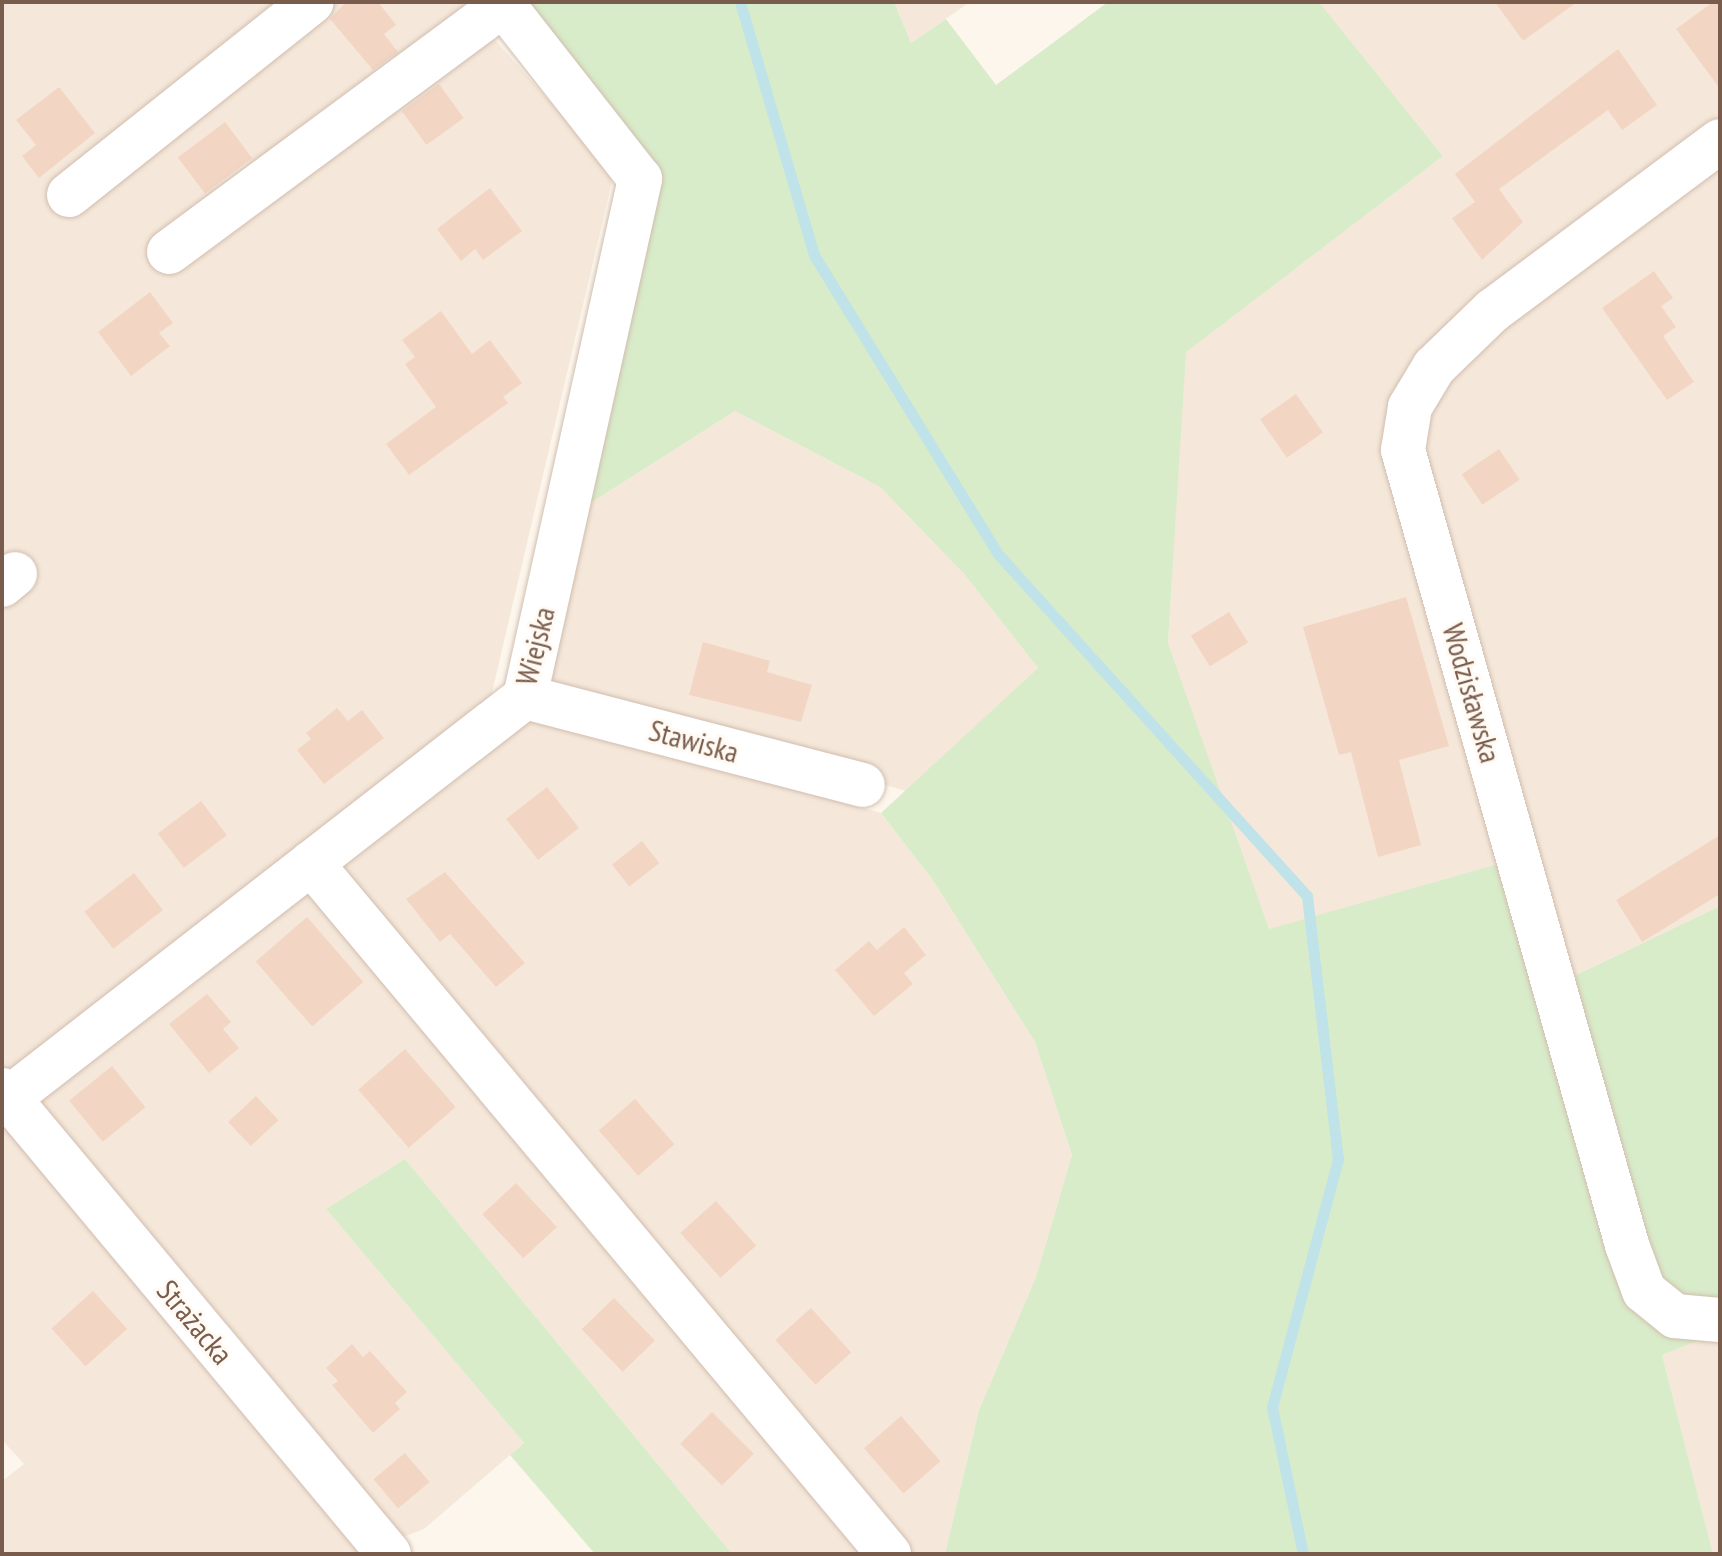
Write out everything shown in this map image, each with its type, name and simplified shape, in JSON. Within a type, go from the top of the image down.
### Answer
[{"type":"street","points":[[69,195],[312,2]]},
{"type":"street","points":[[169,252],[502,3]]},
{"type":"street","name":"Wiejska","points":[[6,1094],[525,697],[640,179],[502,3]]},
{"type":"street","name":"Wodzisławska","points":[[1720,141],[1493,310],[1444,358],[1410,407],[1403,450],[1627,1245],[1644,1291],[1675,1316],[1720,1320]]},
{"type":"street","name":"Stawiska","points":[[525,697],[863,785]]},
{"type":"street","points":[[311,863],[889,1554]]},
{"type":"street","name":"Strażacka","points":[[6,1094],[380,1550]]},
{"type":"shaded area","points":[[2,2],[461,2],[614,173],[490,701],[881,813],[932,879],[1035,1042],[1072,1155],[1036,1277],[979,1410],[945,1554],[732,1554],[405,1159],[326,1209],[524,1443],[424,1529],[358,1554],[2,1554],[2,1481],[24,1464],[2,1440]]},
{"type":"shaded area","points":[[894,2],[970,2],[911,43]]},
{"type":"shaded area","points":[[1319,2],[1720,2],[1720,906],[1541,992],[1505,862],[1268,930],[1168,643],[1185,352],[1443,156]]},
{"type":"shaded area","points":[[735,411],[880,487],[965,575],[1038,668],[906,791],[544,687],[589,504]]},
{"type":"shaded area","points":[[1720,1332],[1720,1554],[1713,1554],[1662,1355]]},
{"type":"green space","points":[[523,2],[894,2],[911,43],[946,19],[996,85],[1108,2],[1319,2],[1443,156],[1186,352],[1168,643],[1269,929],[1505,862],[1541,992],[1720,906],[1720,1332],[1662,1355],[1713,1554],[945,1554],[979,1410],[1036,1277],[1072,1155],[1035,1042],[932,879],[881,813],[1038,668],[965,575],[880,487],[735,411],[589,504],[663,177]]},
{"type":"green space","points":[[405,1159],[732,1554],[595,1554],[510,1455],[524,1443],[326,1209]]},
{"type":"building","points":[[346,2],[378,2],[396,25],[384,34],[398,52],[373,70],[330,19]]},
{"type":"building","points":[[1495,2],[1577,2],[1523,41]]},
{"type":"building","points":[[1713,2],[1720,2],[1720,89],[1676,29]]},
{"type":"building","points":[[1618,49],[1657,105],[1622,130],[1608,110],[1499,189],[1523,222],[1482,260],[1452,218],[1475,202],[1455,174]]},
{"type":"building","points":[[439,84],[464,118],[426,145],[402,111]]},
{"type":"building","points":[[59,87],[95,133],[39,178],[22,156],[36,145],[16,120]]},
{"type":"building","points":[[225,122],[252,158],[205,193],[178,158]]},
{"type":"building","points":[[490,188],[522,231],[483,260],[475,249],[461,261],[437,229]]},
{"type":"building","points":[[1654,271],[1673,298],[1661,306],[1676,327],[1663,336],[1694,382],[1667,400],[1602,308]]},
{"type":"building","points":[[150,292],[173,323],[159,333],[170,346],[131,376],[98,332]]},
{"type":"building","points":[[441,311],[472,354],[490,340],[522,383],[503,397],[508,403],[409,475],[386,444],[436,407],[405,364],[415,357],[402,340]]},
{"type":"building","points":[[1296,394],[1323,433],[1287,458],[1260,419]]},
{"type":"building","points":[[1499,449],[1520,480],[1482,505],[1462,474]]},
{"type":"building","points":[[1406,597],[1449,746],[1399,760],[1421,845],[1378,857],[1351,752],[1339,755],[1303,627]]},
{"type":"building","points":[[1229,612],[1248,643],[1210,666],[1191,636]]},
{"type":"building","points":[[703,642],[770,661],[767,672],[812,685],[801,722],[689,695]]},
{"type":"building","points":[[337,708],[348,721],[362,710],[384,738],[324,784],[297,750],[311,739],[306,733]]},
{"type":"building","points":[[547,787],[579,828],[538,860],[506,819]]},
{"type":"building","points":[[201,801],[227,835],[184,868],[158,833]]},
{"type":"building","points":[[1720,835],[1720,894],[1642,942],[1616,900]]},
{"type":"building","points":[[642,841],[659,863],[629,886],[612,864]]},
{"type":"building","points":[[445,872],[525,963],[496,987],[450,934],[440,942],[406,899]]},
{"type":"building","points":[[134,873],[163,910],[113,949],[84,912]]},
{"type":"building","points":[[307,917],[363,982],[312,1027],[256,962]]},
{"type":"building","points":[[904,927],[926,955],[904,973],[913,984],[874,1016],[835,970],[869,941],[877,950]]},
{"type":"building","points":[[207,994],[231,1022],[223,1029],[239,1048],[209,1073],[169,1024]]},
{"type":"building","points":[[405,1049],[456,1107],[409,1148],[358,1090]]},
{"type":"building","points":[[112,1066],[145,1107],[103,1142],[69,1101]]},
{"type":"building","points":[[256,1096],[279,1120],[251,1146],[228,1122]]},
{"type":"building","points":[[635,1099],[674,1144],[638,1176],[599,1130]]},
{"type":"building","points":[[516,1183],[557,1227],[523,1258],[482,1214]]},
{"type":"building","points":[[716,1201],[756,1246],[720,1278],[680,1233]]},
{"type":"building","points":[[93,1291],[127,1329],[86,1366],[51,1328]]},
{"type":"building","points":[[614,1298],[655,1340],[623,1372],[582,1329]]},
{"type":"building","points":[[811,1308],[851,1353],[815,1385],[775,1340]]},
{"type":"building","points":[[352,1344],[363,1357],[370,1351],[407,1392],[395,1403],[400,1409],[373,1433],[332,1385],[338,1381],[326,1368]]},
{"type":"building","points":[[712,1412],[754,1454],[722,1486],[680,1444]]},
{"type":"building","points":[[901,1416],[940,1461],[903,1493],[864,1448]]},
{"type":"building","points":[[405,1453],[429,1482],[398,1508],[374,1479]]},
{"type":"waterway","points":[[740,2],[814,255],[998,554],[1307,896],[1338,1159],[1272,1407],[1303,1554]]}]
